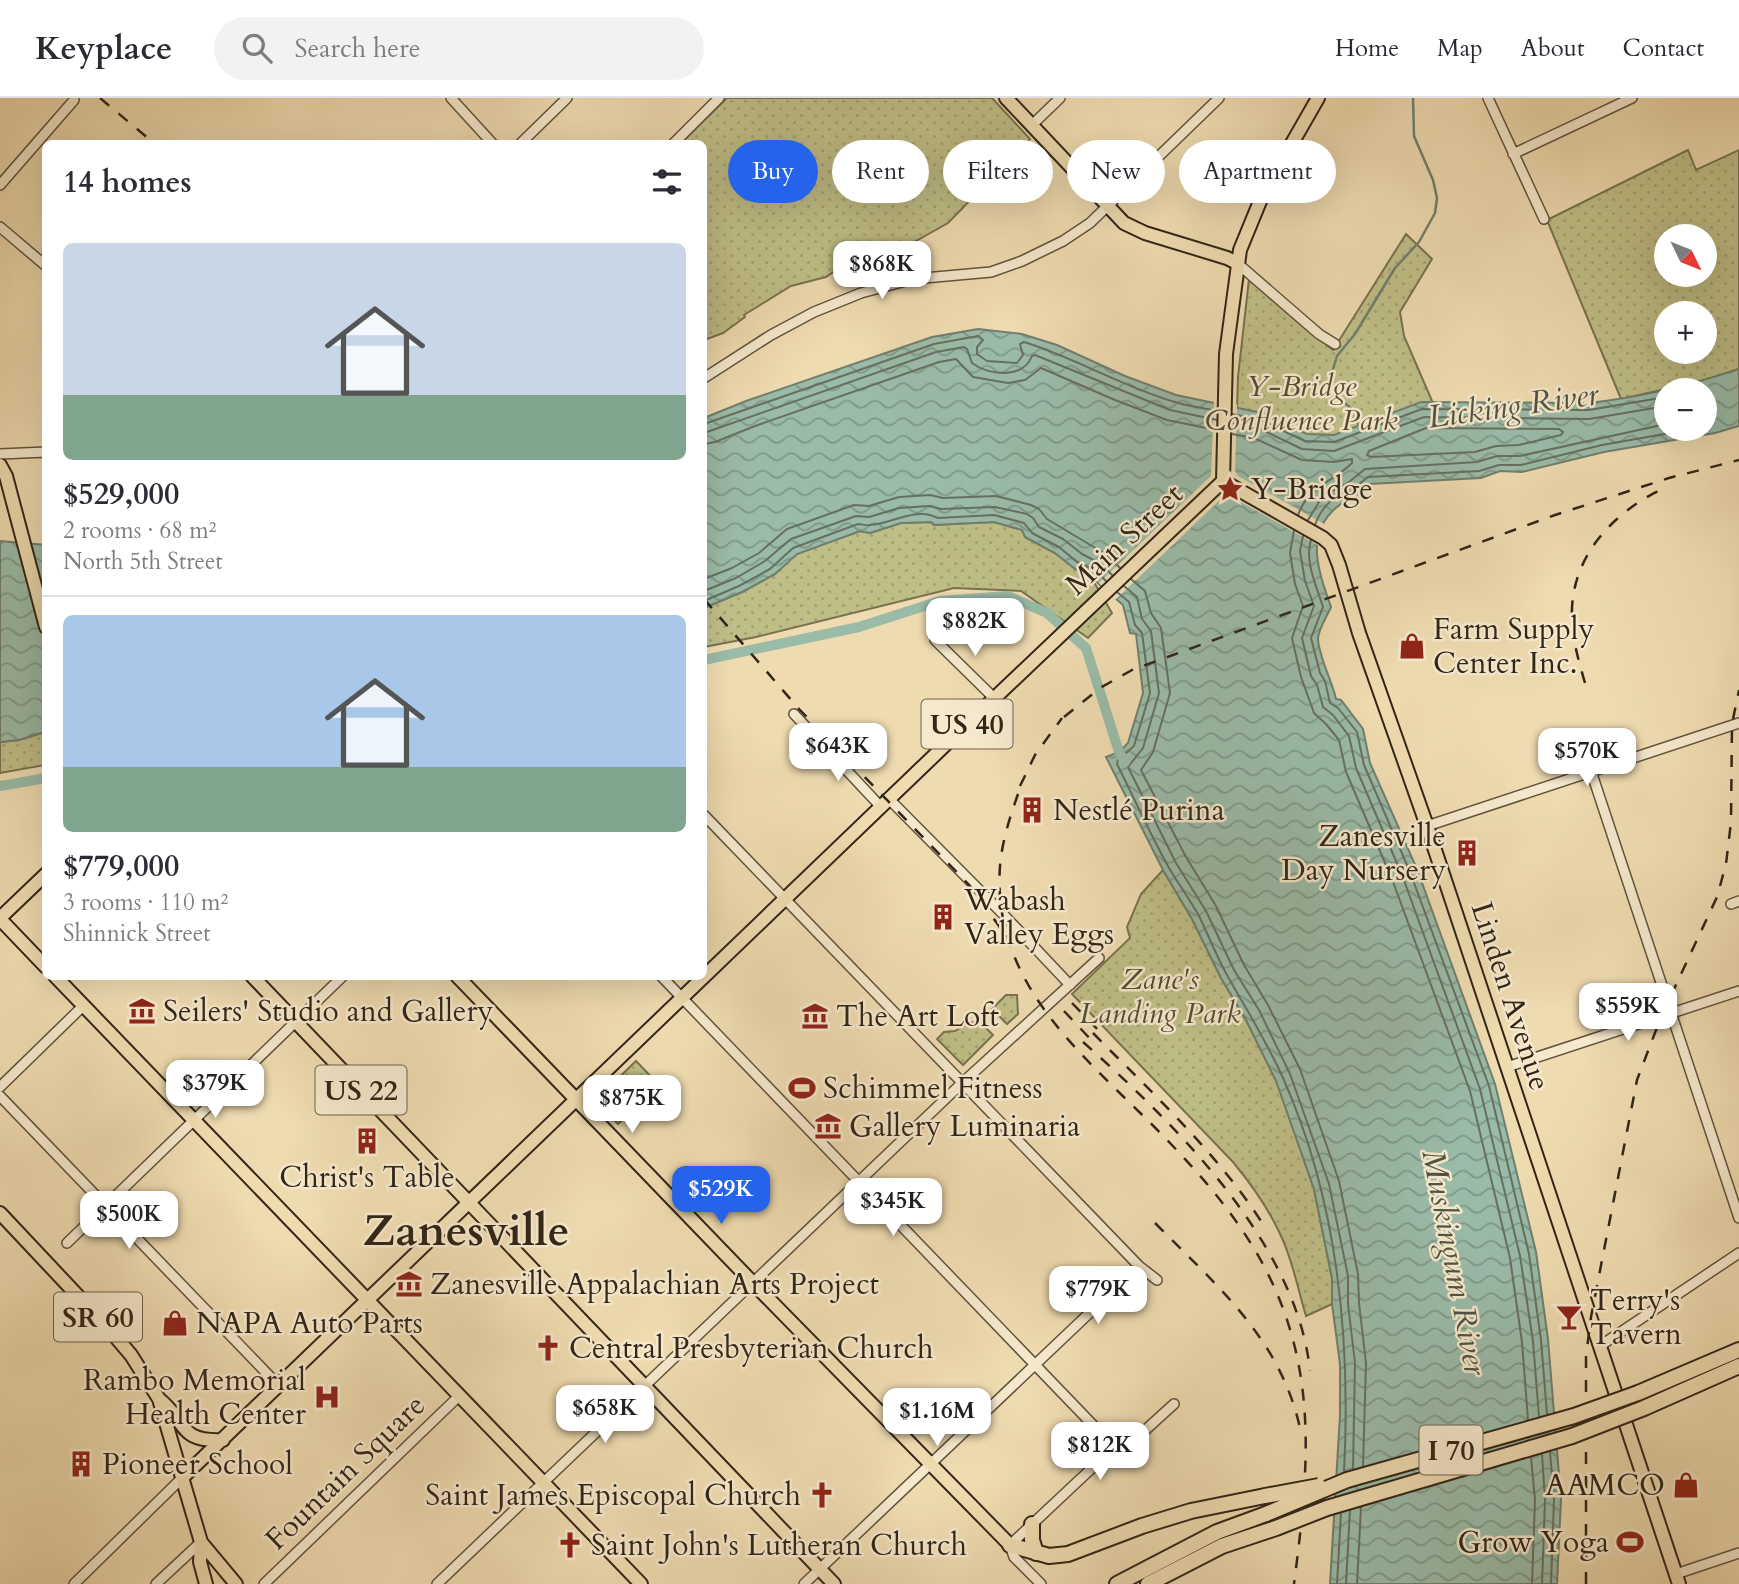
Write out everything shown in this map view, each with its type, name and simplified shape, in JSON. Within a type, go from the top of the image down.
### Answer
[{"type":"highway","name":"I 70","points":[[1117,1584],[1217,1532],[1347,1480],[1574,1416],[1638,1393],[1739,1350]]},
{"type":"highway","name":"I 70","points":[[1148,1584],[1222,1546],[1327,1508],[1572,1436],[1739,1366]]},
{"type":"highway","points":[[1010,1545],[1049,1556],[1068,1554],[1191,1511],[1347,1480]]},
{"type":"highway","points":[[1032,1524],[1032,1540],[1037,1553]]},
{"type":"main road","points":[[1006,98],[1107,207],[1133,228],[1237,263]]},
{"type":"main road","points":[[1223,481],[1228,332],[1237,263],[1244,239],[1264,194],[1318,98]]},
{"type":"main road","points":[[0,466],[42,612]]},
{"type":"main road","name":"Linden Avenue","points":[[1223,481],[1324,538],[1331,545],[1677,1579]]},
{"type":"main road","name":"Main Street","points":[[707,974],[1223,481]]},
{"type":"main road","points":[[42,878],[0,919],[42,963]]},
{"type":"main road","points":[[59,980],[641,1584]]},
{"type":"main road","name":"US 22","points":[[257,980],[470,1202]]},
{"type":"main road","points":[[461,980],[1010,1545]]},
{"type":"main road","name":"Main Street","points":[[183,1478],[701,980]]},
{"type":"main road","points":[[470,1202],[834,1584]]},
{"type":"main road","name":"SR 60","points":[[0,1213],[116,1338],[149,1381],[159,1399],[183,1478]]},
{"type":"main road","points":[[159,1399],[171,1409],[186,1433],[205,1441],[223,1440]]},
{"type":"main road","points":[[183,1478],[201,1542],[200,1562],[206,1584]]},
{"type":"main road","points":[[201,1542],[236,1584]]},
{"type":"street","points":[[524,140],[567,98]]},
{"type":"street","points":[[677,140],[719,98]]},
{"type":"street","points":[[1032,125],[1060,98]]},
{"type":"street","points":[[707,376],[771,335],[838,302],[886,285],[913,279],[991,272],[1063,241],[1090,223],[1219,98]]},
{"type":"street","points":[[1488,98],[1544,219]]},
{"type":"street","points":[[1513,154],[1632,98]]},
{"type":"street","points":[[0,185],[74,100]]},
{"type":"street","points":[[456,100],[491,140]]},
{"type":"street","points":[[0,227],[42,263]]},
{"type":"street","points":[[1237,263],[1319,334],[1335,344]]},
{"type":"street","points":[[0,454],[42,452]]},
{"type":"street","points":[[935,640],[994,698]]},
{"type":"street","points":[[794,714],[1002,913],[1070,985]]},
{"type":"street","points":[[1427,826],[1739,723]]},
{"type":"street","points":[[1591,771],[1739,1218]]},
{"type":"street","points":[[707,818],[961,1084],[1139,1266],[1157,1280]]},
{"type":"street","points":[[437,1584],[961,1084],[1099,958]]},
{"type":"street","points":[[67,1243],[339,980]]},
{"type":"street","points":[[665,980],[1117,1450]]},
{"type":"street","points":[[1507,1067],[1739,991]]},
{"type":"street","points":[[0,1087],[83,1006]]},
{"type":"street","points":[[0,1096],[279,1386]]},
{"type":"street","points":[[1600,1346],[1739,1253]]},
{"type":"street","points":[[804,1584],[1139,1266]]},
{"type":"street","name":"Fountain Square","points":[[264,1584],[459,1396]]},
{"type":"street","points":[[1041,1584],[1014,1557],[1010,1545],[1108,1453],[1130,1444],[1174,1404]]},
{"type":"street","points":[[74,1584],[183,1478]]},
{"type":"street","points":[[156,1584],[201,1542]]},
{"type":"street","points":[[1677,1579],[1739,1553]]},
{"type":"green space","points":[[727,98],[992,98],[1030,139],[943,140],[943,203],[968,203],[948,223],[914,242],[893,245],[882,252],[858,255],[826,277],[791,286],[744,315],[745,317],[723,333],[707,339],[707,140],[684,140]]},
{"type":"green space","points":[[1688,150],[1696,170],[1739,150],[1739,369],[1712,378],[1654,378],[1654,392],[1621,399],[1547,220]]},
{"type":"green space","name":"Y-Bridge Confluence Park","points":[[1406,234],[1432,259],[1400,312],[1404,336],[1451,445],[1235,471],[1238,377],[1249,279],[1333,350]]},
{"type":"green space","points":[[931,522],[934,525],[994,522],[1023,530],[1025,537],[1091,577],[1112,613],[1088,638],[1021,591],[954,588],[756,637],[707,646],[707,607],[775,574],[796,554],[860,531],[870,533],[901,523]]},
{"type":"green space","points":[[42,733],[42,766],[0,773],[0,742]]},
{"type":"green space","name":"Zane's Landing Park","points":[[1163,870],[1192,919],[1277,1081],[1314,1189],[1332,1278],[1332,1304],[1306,1316],[1285,1246],[1271,1216],[1253,1188],[1233,1162],[1072,994],[1130,938],[1127,927],[1141,894]]},
{"type":"green space","points":[[1006,995],[1017,995],[1018,1014],[1007,1024],[992,1009]]},
{"type":"green space","points":[[970,1022],[982,1024],[993,1035],[963,1065],[937,1039],[944,1032],[955,1031]]},
{"type":"green space","points":[[636,1061],[659,1085],[618,1124],[598,1103],[602,1094]]},
{"type":"green space","points":[[960,1395],[971,1407],[948,1429],[937,1417]]},
{"type":"water","name":"Licking River","points":[[978,329],[1022,334],[1057,345],[1125,376],[1176,395],[1262,413],[1307,434],[1334,435],[1421,402],[1588,403],[1654,392],[1654,441],[1668,441],[1604,452],[1522,472],[1500,471],[1481,478],[1369,484],[1363,489],[1363,497],[1358,504],[1350,498],[1325,521],[1319,533],[1317,547],[1321,576],[1331,607],[1318,635],[1321,653],[1336,699],[1341,700],[1363,729],[1370,763],[1417,869],[1495,1084],[1536,1252],[1548,1339],[1561,1499],[1557,1584],[1330,1584],[1340,1415],[1340,1364],[1332,1304],[1332,1278],[1314,1189],[1276,1081],[1106,757],[1119,752],[1128,743],[1143,693],[1136,634],[1130,633],[1123,605],[1091,577],[1025,537],[1022,530],[994,522],[934,525],[931,522],[901,523],[870,533],[860,531],[797,554],[775,574],[707,607],[707,417],[932,337]]},
{"type":"water","points":[[1739,369],[1739,426],[1717,432],[1717,378],[1709,378]]},
{"type":"water","points":[[0,541],[42,545],[42,733],[0,742]]},
{"type":"pier","name":"Y-Bridge","points":[[1214,400],[1237,404],[1235,471],[1238,476],[1326,525],[1321,542],[1319,546],[1232,497],[1223,497],[1115,600],[1099,583],[1211,476]]},
{"type":"waterway","points":[[1359,428],[1356,413],[1333,392],[1331,376],[1337,356],[1355,334],[1395,268],[1419,242],[1435,213],[1437,198],[1433,180],[1414,136],[1413,98]]},
{"type":"waterway","name":"Muskingum River","points":[[707,659],[859,627],[940,601],[1008,596],[1047,613],[1086,648],[1119,752],[1125,762]]},
{"type":"waterway","name":"Muskingum River","points":[[0,786],[42,779]]},
{"type":"railway","points":[[100,98],[150,140]]},
{"type":"railway","points":[[1064,717],[1100,688],[1132,670],[1555,515],[1669,478],[1739,460]]},
{"type":"railway","points":[[1585,683],[1572,620],[1573,597],[1578,576],[1586,557],[1612,523],[1629,509],[1666,487]]},
{"type":"railway","points":[[707,602],[799,709],[973,889],[1001,929]]},
{"type":"railway","points":[[1586,1584],[1586,1356],[1591,1317],[1637,1080],[1661,1017],[1717,897],[1726,864],[1731,822],[1732,724],[1739,690]]},
{"type":"railway","points":[[1020,786],[1035,755],[1062,718]]},
{"type":"railway","points":[[1018,794],[1001,857],[1002,911],[1012,951],[1030,987],[1053,1021],[1080,1053],[1170,1143],[1224,1205],[1258,1256],[1284,1312],[1296,1350],[1305,1426],[1303,1504],[1294,1584]]},
{"type":"railway","points":[[1072,1003],[1104,1036]]},
{"type":"railway","points":[[1064,1011],[1095,1044]]},
{"type":"railway","points":[[1093,1033],[1207,1150],[1266,1229]]},
{"type":"railway","points":[[1083,1042],[1191,1148],[1226,1189],[1256,1232],[1282,1277],[1300,1323],[1310,1371]]},
{"type":"railway","points":[[1155,1223],[1223,1292],[1262,1340],[1291,1396],[1300,1428]]},
{"type":"place","name":"Y-Bridge","points":[[1230,489]]},
{"type":"place","name":"Farm Supply Center Inc.","points":[[1412,646]]},
{"type":"place","name":"Nestlé Purina","points":[[1032,810]]},
{"type":"place","name":"Zanesville Day Nursery","points":[[1467,853]]},
{"type":"place","name":"Wabash Valley Eggs","points":[[943,917]]},
{"type":"place","name":"Seilers' Studio and Gallery","points":[[142,1011]]},
{"type":"place","name":"The Art Loft","points":[[815,1016]]},
{"type":"place","name":"Schimmel Fitness","points":[[802,1088]]},
{"type":"place","name":"Gallery Luminaria","points":[[828,1126]]},
{"type":"place","name":"Christ's Table","points":[[367,1141]]},
{"type":"place","name":"Zanesville Appalachian Arts Project","points":[[409,1284]]},
{"type":"place","name":"Terry's Tavern","points":[[1569,1317]]},
{"type":"place","name":"NAPA Auto Parts","points":[[175,1323]]},
{"type":"place","name":"Central Presbyterian Church","points":[[548,1348]]},
{"type":"place","name":"Rambo Memorial Health Center","points":[[327,1397]]},
{"type":"place","name":"Pioneer School","points":[[81,1464]]},
{"type":"place","name":"AAMCO","points":[[1686,1485]]},
{"type":"place","name":"Saint James Episcopal Church","points":[[822,1495]]},
{"type":"place","name":"Grow Yoga","points":[[1630,1542]]},
{"type":"place","name":"Saint John's Lutheran Church","points":[[570,1545]]},
{"type":"district","name":"Zanesville","points":[[466,1230]]}]
